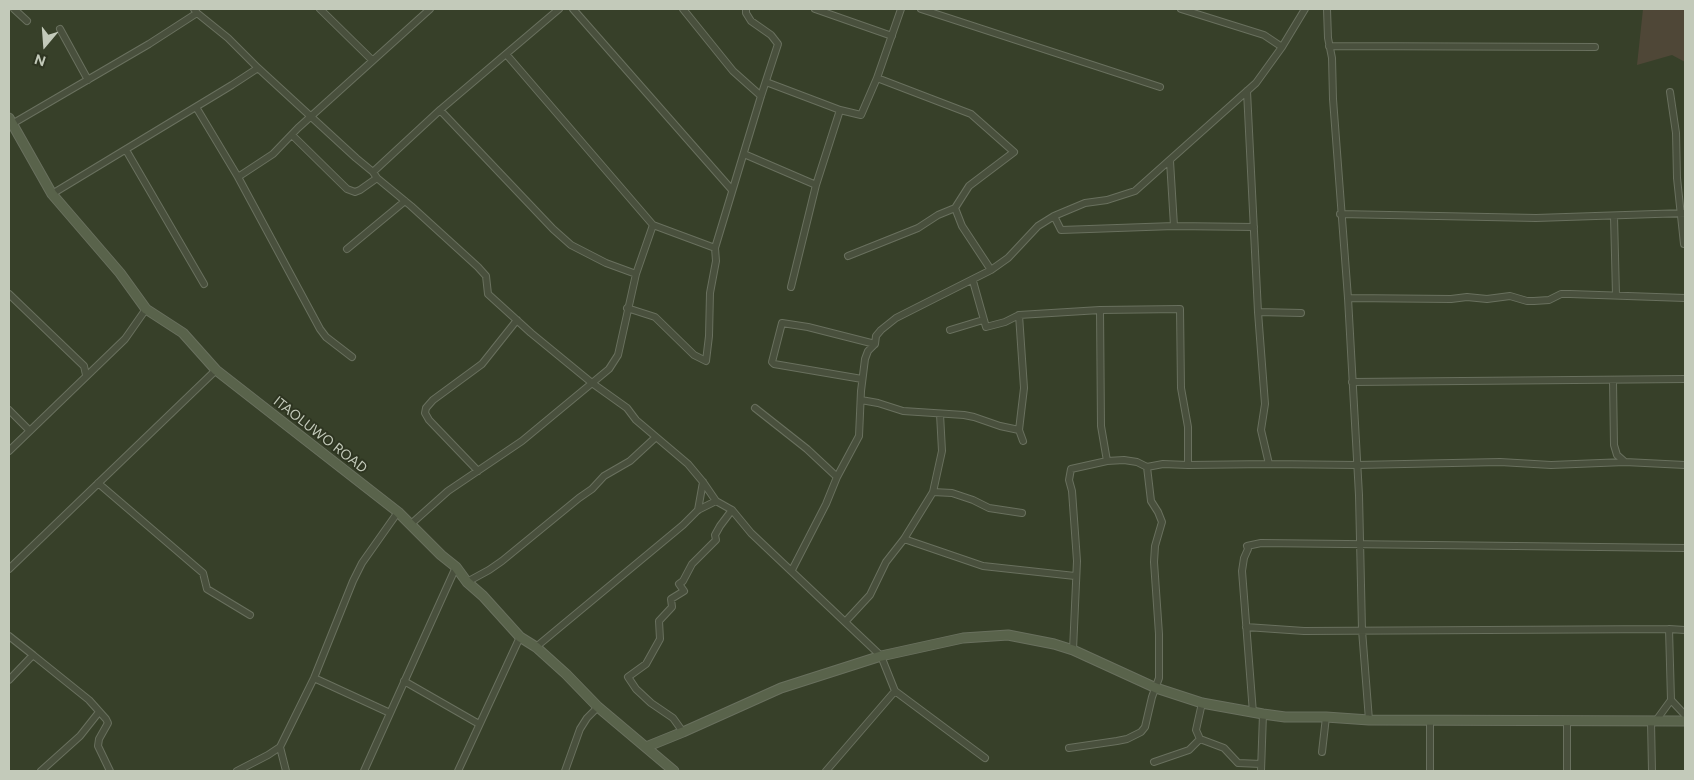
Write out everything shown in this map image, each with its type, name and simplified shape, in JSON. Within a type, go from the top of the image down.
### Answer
[{"type":"street","points":[[14,9],[27,21]]},
{"type":"street","points":[[320,9],[372,60]]},
{"type":"street","points":[[238,177],[273,154],[311,116],[430,9]]},
{"type":"street","points":[[292,135],[347,189],[355,192],[360,190],[440,110],[559,9]]},
{"type":"street","points":[[573,9],[732,190]]},
{"type":"street","points":[[683,9],[733,71],[761,96]]},
{"type":"street","points":[[627,308],[656,317],[694,355],[706,361],[709,336],[710,293],[716,261],[715,248],[778,44],[771,35],[750,21],[746,9]]},
{"type":"street","points":[[815,9],[892,36]]},
{"type":"street","points":[[766,82],[840,110],[861,115],[901,9]]},
{"type":"street","points":[[921,9],[1160,87]]},
{"type":"street","points":[[1181,9],[1264,35],[1282,47]]},
{"type":"street","points":[[792,570],[859,436],[862,379],[868,351],[875,344],[876,336],[888,323],[991,270],[1008,258],[1038,226],[1054,216],[1085,204],[1107,200],[1134,191],[1170,161],[1260,78],[1305,9]]},
{"type":"street","points":[[1327,9],[1329,46],[1332,58],[1340,214],[1348,298],[1357,465],[1362,630],[1369,720]]},
{"type":"street","points":[[10,121],[88,80],[196,11],[228,38],[258,68],[484,274],[488,294],[592,383],[627,408],[656,437],[688,464],[716,501],[732,510],[751,533],[881,656],[895,691],[985,758]]},
{"type":"street","points":[[60,28],[88,80]]},
{"type":"street","points":[[1329,46],[1595,47]]},
{"type":"street","points":[[506,54],[653,225],[715,248]]},
{"type":"street","points":[[52,194],[258,68]]},
{"type":"street","points":[[848,256],[918,228],[955,208],[969,186],[1014,152],[971,114],[876,78]]},
{"type":"street","points":[[1247,91],[1258,312],[1265,404],[1261,430],[1269,464]]},
{"type":"street","points":[[1670,92],[1676,133],[1677,178],[1683,213],[1684,244]]},
{"type":"street","points":[[196,107],[238,177],[320,329],[326,337],[352,357]]},
{"type":"street","points":[[440,110],[553,229],[583,252],[606,264],[636,274]]},
{"type":"street","points":[[791,287],[816,185],[840,110]]},
{"type":"street","name":"ITAOLUWO ROAD","points":[[10,121],[52,194],[120,273],[146,309],[183,333],[216,370],[398,512],[441,555],[456,567],[520,637],[536,647],[598,707],[674,771]]},
{"type":"street","points":[[126,150],[204,284]]},
{"type":"street","points":[[744,154],[816,185]]},
{"type":"street","points":[[1170,161],[1174,226]]},
{"type":"street","points":[[347,249],[405,201]]},
{"type":"street","points":[[955,208],[962,226],[991,270]]},
{"type":"street","points":[[1340,214],[1528,218],[1683,213]]},
{"type":"street","points":[[1054,216],[1061,230],[1174,226],[1254,226]]},
{"type":"street","points":[[1614,216],[1616,295]]},
{"type":"street","points":[[411,524],[448,491],[522,441],[609,368],[618,355],[636,274],[653,225]]},
{"type":"street","points":[[973,280],[986,328],[1005,322],[1019,314],[1180,309],[1181,388],[1188,428],[1188,465]]},
{"type":"street","points":[[9,294],[84,366],[86,375]]},
{"type":"street","points":[[1348,298],[1450,299],[1467,297],[1487,299],[1510,296],[1534,301],[1549,300],[1561,294],[1685,298]]},
{"type":"street","points":[[9,451],[125,339],[146,309]]},
{"type":"street","points":[[1100,310],[1101,426],[1107,461]]},
{"type":"street","points":[[1258,312],[1301,313]]},
{"type":"street","points":[[1019,314],[1024,388],[1019,430],[1023,441]]},
{"type":"street","points":[[478,471],[429,420],[425,413],[426,408],[433,400],[482,364],[517,320]]},
{"type":"street","points":[[950,330],[983,320]]},
{"type":"street","points":[[862,379],[774,364],[772,362],[782,323],[875,344]]},
{"type":"street","points":[[9,569],[216,370]]},
{"type":"street","points":[[1352,382],[1685,380]]},
{"type":"street","points":[[1613,381],[1614,445],[1617,455],[1625,462]]},
{"type":"street","points":[[861,400],[903,411],[969,416],[1019,430]]},
{"type":"street","points":[[755,408],[807,449],[837,477]]},
{"type":"street","points":[[9,410],[30,431]]},
{"type":"street","points":[[845,622],[870,595],[886,562],[904,539],[933,492],[942,451],[940,414]]},
{"type":"street","points":[[468,582],[502,561],[592,489],[604,476],[630,461],[656,437]]},
{"type":"street","points":[[1073,650],[1076,540],[1069,480],[1071,469],[1107,461],[1132,461],[1147,467],[1163,464],[1357,465],[1500,462],[1566,464],[1625,462],[1685,465]]},
{"type":"street","points":[[1069,748],[1127,739],[1141,732],[1145,727],[1156,688],[1160,670],[1155,546],[1162,522],[1150,501],[1147,467]]},
{"type":"street","points":[[698,510],[703,482]]},
{"type":"street","points":[[98,483],[202,573],[207,589],[250,615]]},
{"type":"street","points":[[933,492],[952,493],[989,508],[1022,513]]},
{"type":"street","points":[[536,647],[648,555],[698,510],[716,501]]},
{"type":"street","points":[[683,732],[674,718],[651,703],[628,677],[646,664],[660,639],[659,621],[672,607],[671,600],[684,591],[679,584],[683,581],[692,564],[716,540],[717,531],[732,510]]},
{"type":"street","points":[[237,771],[280,747],[314,678],[362,563],[398,512]]},
{"type":"street","points":[[904,539],[983,566],[1075,576]]},
{"type":"street","points":[[1202,703],[1196,730],[1200,739],[1224,748],[1238,763],[1261,768],[1258,714],[1246,627],[1242,571],[1248,549],[1247,546],[1261,543],[1360,546],[1685,548]]},
{"type":"street","points":[[364,771],[456,567]]},
{"type":"street","points":[[1246,627],[1304,631],[1685,630]]},
{"type":"street","points":[[1652,771],[1653,722],[1671,700],[1669,629]]},
{"type":"street","points":[[646,747],[781,688],[881,656],[963,638],[1008,635],[1054,644],[1073,650],[1156,688],[1202,703],[1258,714],[1285,717],[1369,720],[1685,721]]},
{"type":"street","points":[[9,636],[89,700],[108,723],[99,739],[98,746],[110,771]]},
{"type":"street","points":[[458,771],[478,724],[520,637]]},
{"type":"street","points":[[9,680],[33,655]]},
{"type":"street","points":[[314,678],[390,713]]},
{"type":"street","points":[[404,681],[478,724]]},
{"type":"street","points":[[826,771],[895,691]]},
{"type":"street","points":[[1671,700],[1685,715]]},
{"type":"street","points":[[565,771],[580,729],[587,718],[598,707]]},
{"type":"street","points":[[41,771],[80,736],[99,712]]},
{"type":"street","points":[[1322,752],[1326,717]]},
{"type":"street","points":[[1430,720],[1430,771]]},
{"type":"street","points":[[1567,721],[1567,771]]},
{"type":"street","points":[[1154,762],[1190,750],[1200,739]]},
{"type":"street","points":[[280,747],[286,771]]},
{"type":"shaded area","points":[[1643,9],[1685,9],[1685,62],[1672,55],[1637,65]]}]
